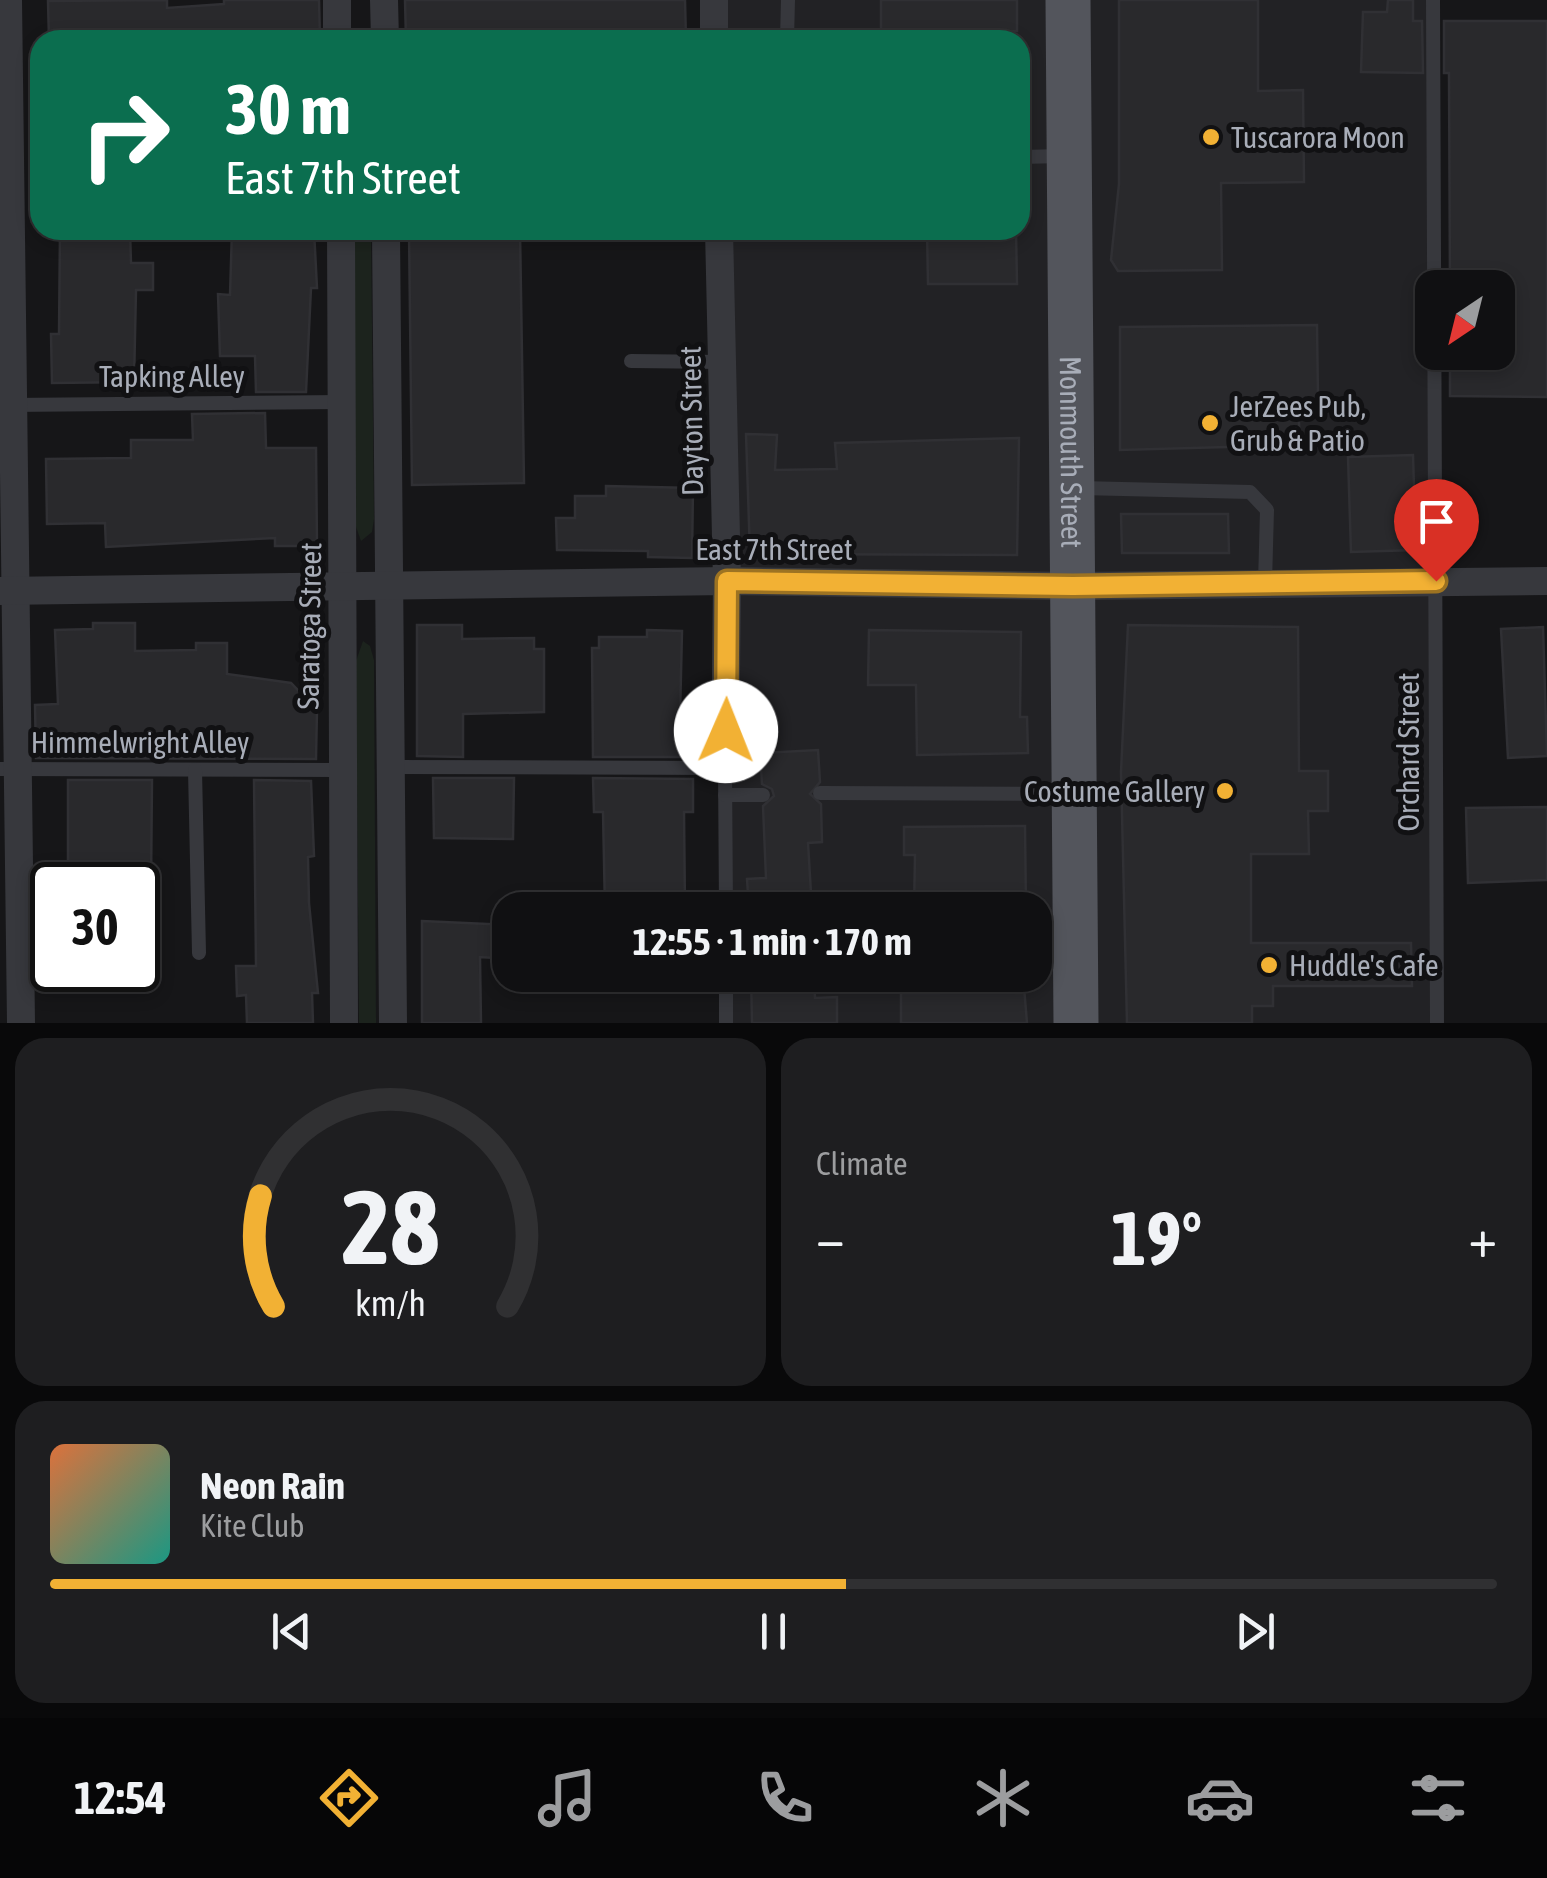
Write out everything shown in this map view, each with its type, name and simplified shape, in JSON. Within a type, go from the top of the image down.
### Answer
[{"type":"main road","name":"Monmouth Street","points":[[1068,0],[1076,1023]]},
{"type":"street","points":[[8,0],[9,769],[21,1023]]},
{"type":"street","points":[[337,0],[338,30]]},
{"type":"street","points":[[384,0],[385,30]]},
{"type":"street","points":[[714,0],[714,30]]},
{"type":"street","name":"Saratoga Street","points":[[341,240],[344,402],[340,770],[344,1023]]},
{"type":"street","points":[[386,240],[393,1023]]},
{"type":"street","name":"Dayton Street","points":[[719,240],[727,581],[725,782]]},
{"type":"street","name":"East 7th Street","points":[[7,591],[727,581],[1073,586],[1547,581]]},
{"type":"lane","points":[[788,0],[788,30]]},
{"type":"lane","name":"Orchard Street","points":[[1432,0],[1437,1023]]},
{"type":"lane","points":[[1030,156],[1069,156]]},
{"type":"lane","points":[[631,361],[722,362]]},
{"type":"lane","name":"Tapking Alley","points":[[8,405],[344,402]]},
{"type":"lane","points":[[1072,488],[1250,492],[1267,510],[1265,583]]},
{"type":"lane","points":[[392,767],[725,782],[762,795]]},
{"type":"lane","name":"Himmelwright Alley","points":[[9,769],[340,770]]},
{"type":"lane","points":[[194,770],[198,952]]},
{"type":"lane","name":"Dayton Street","points":[[725,782],[726,892]]},
{"type":"lane","points":[[820,794],[1076,794]]},
{"type":"lane","points":[[726,992],[726,1023]]},
{"type":"shaded area","points":[[714,0],[1433,0],[1434,270],[1415,270],[1415,370],[1434,370],[1437,1023],[726,1023],[726,992],[1052,992],[1052,892],[726,892],[719,240],[1030,240],[1030,30],[714,30]]},
{"type":"shaded area","points":[[352,240],[371,240],[372,532],[361,541],[355,524]]},
{"type":"shaded area","points":[[363,641],[370,646],[374,660],[376,1023],[359,1023],[356,661]]},
{"type":"building","points":[[167,0],[167,8],[224,4],[224,0],[319,0],[320,30],[49,30],[48,1]]},
{"type":"building","points":[[405,0],[685,0],[686,30],[406,30]]},
{"type":"building","points":[[881,0],[1017,0],[1017,30],[881,30]]},
{"type":"building","points":[[1119,0],[1258,0],[1258,91],[1303,90],[1304,182],[1221,183],[1222,270],[1118,271],[1111,260],[1119,184]]},
{"type":"building","points":[[1388,0],[1413,0],[1413,21],[1422,21],[1423,73],[1361,72],[1363,12],[1387,12]]},
{"type":"building","points":[[1444,21],[1547,21],[1547,397],[1450,396],[1450,370],[1515,370],[1515,270],[1450,270],[1449,73],[1444,73]]},
{"type":"building","points":[[60,240],[130,240],[131,263],[153,263],[153,290],[136,290],[134,382],[52,383],[51,334],[59,334]]},
{"type":"building","points":[[232,240],[315,240],[317,288],[311,288],[306,392],[256,392],[255,356],[220,356],[218,294],[230,295]]},
{"type":"building","points":[[409,240],[520,240],[524,483],[412,485]]},
{"type":"building","points":[[927,240],[1016,240],[1017,284],[928,284]]},
{"type":"building","points":[[1317,325],[1318,399],[1298,399],[1300,445],[1120,450],[1120,327]]},
{"type":"building","points":[[265,413],[266,448],[316,448],[317,546],[275,546],[275,538],[106,547],[105,523],[47,524],[46,459],[131,458],[131,440],[193,440],[192,414]]},
{"type":"building","points":[[746,434],[777,435],[775,470],[837,469],[835,443],[1019,438],[1017,555],[750,554]]},
{"type":"building","points":[[1413,455],[1416,550],[1351,552],[1348,457]]},
{"type":"building","points":[[606,486],[693,488],[692,558],[648,557],[648,551],[557,550],[556,518],[575,518],[575,496],[606,496]]},
{"type":"building","points":[[1121,514],[1228,514],[1229,553],[1122,553]]},
{"type":"building","points":[[93,623],[135,623],[135,651],[196,650],[196,643],[227,643],[227,674],[291,683],[317,710],[316,759],[36,758],[35,705],[58,704],[55,630],[93,629]]},
{"type":"building","points":[[417,625],[462,625],[462,639],[534,638],[534,649],[544,649],[544,712],[463,714],[463,757],[417,756]]},
{"type":"building","points":[[1128,625],[1298,627],[1299,771],[1328,771],[1328,811],[1308,811],[1309,854],[1251,854],[1251,943],[1411,943],[1412,986],[1273,986],[1273,1006],[1252,1006],[1252,1023],[1127,1023],[1121,772]]},
{"type":"building","points":[[1543,627],[1547,756],[1508,758],[1501,629]]},
{"type":"building","points":[[647,630],[682,631],[680,717],[698,718],[699,757],[593,757],[592,648],[599,648],[599,637],[647,637]]},
{"type":"building","points":[[869,630],[1021,632],[1020,717],[1027,717],[1028,753],[917,755],[916,685],[868,685]]},
{"type":"building","points":[[818,750],[820,782],[810,794],[821,804],[822,842],[808,843],[811,892],[748,892],[747,879],[766,878],[763,806],[774,796],[772,789],[762,784],[760,753]]},
{"type":"building","points":[[433,778],[514,778],[513,839],[434,838]]},
{"type":"building","points":[[593,778],[693,779],[693,812],[684,812],[685,892],[605,892],[603,812],[594,812]]},
{"type":"building","points":[[68,780],[152,780],[151,862],[68,862]]},
{"type":"building","points":[[254,780],[311,781],[314,856],[308,857],[309,903],[318,993],[312,993],[313,1023],[247,1023],[246,995],[237,996],[236,966],[256,966]]},
{"type":"building","points":[[1547,807],[1547,880],[1468,883],[1466,808]]},
{"type":"building","points":[[1025,826],[1026,892],[914,892],[915,855],[904,855],[904,827]]},
{"type":"building","points":[[422,921],[492,924],[492,958],[480,957],[481,1023],[422,1023]]},
{"type":"building","points":[[751,992],[815,992],[815,998],[837,997],[837,1023],[752,1023]]},
{"type":"building","points":[[1024,992],[1027,1023],[901,1023],[901,993]]},
{"type":"place","name":"Tuscarora Moon","points":[[1211,137]]},
{"type":"place","name":"JerZees Pub, Grub & Patio","points":[[1210,423]]},
{"type":"place","name":"Costume Gallery","points":[[1225,791]]},
{"type":"place","name":"Huddle's Cafe","points":[[1269,965]]},
{"type":"route","points":[[726,731],[727,581],[1073,586],[1436,581]]}]
